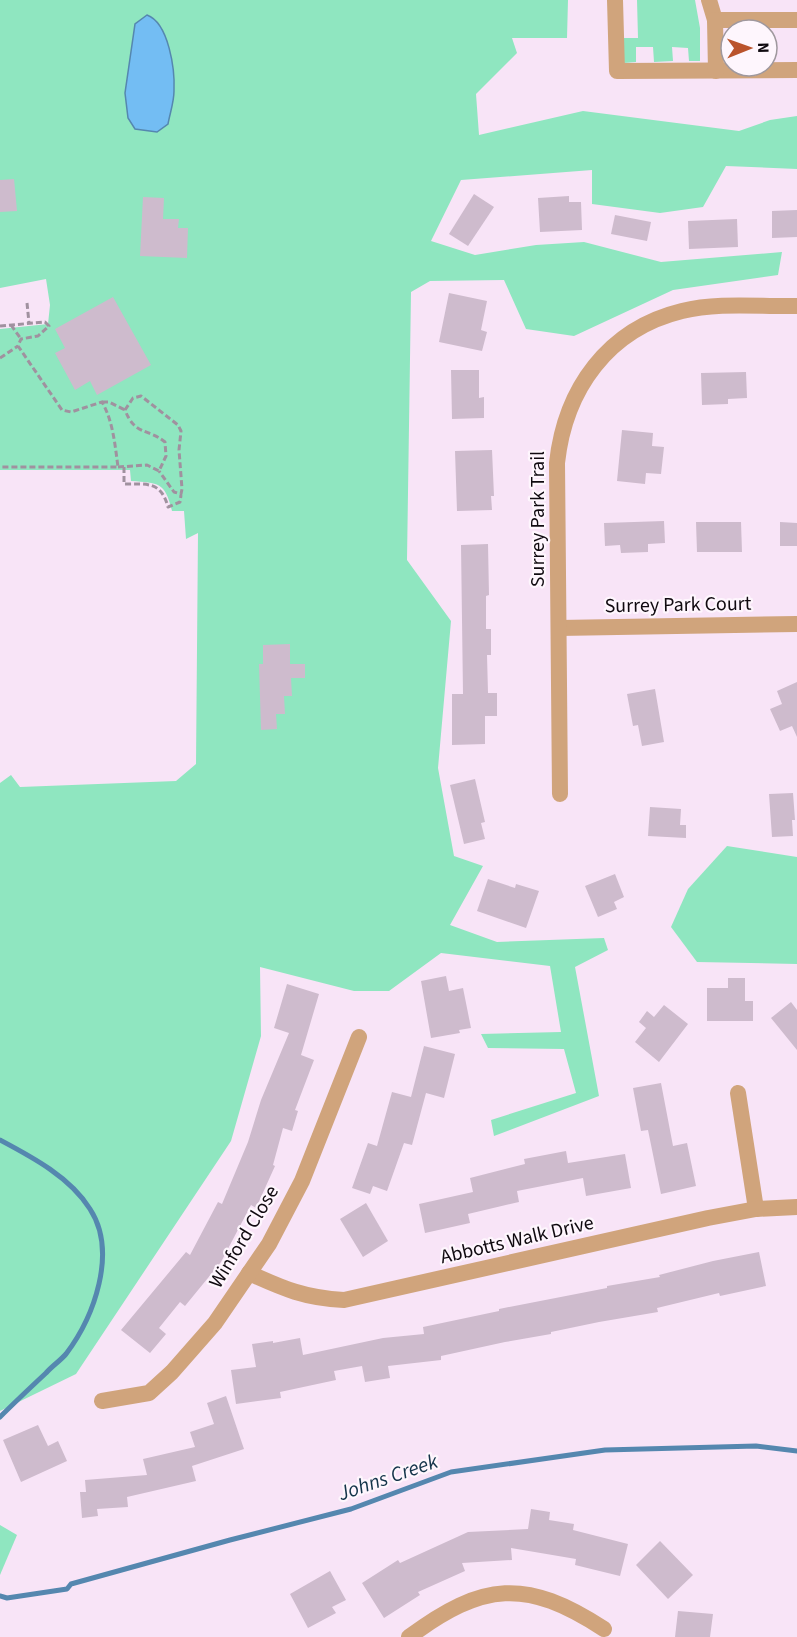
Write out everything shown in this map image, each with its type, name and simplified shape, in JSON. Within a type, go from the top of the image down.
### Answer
[{"type":"street","points":[[615,0],[616,71],[797,70]]},
{"type":"street","points":[[709,0],[715,20],[716,71]]},
{"type":"street","points":[[715,20],[797,20]]},
{"type":"street","name":"Surrey Park Trail","points":[[560,794],[557,463],[565,419],[578,388],[600,359],[625,337],[657,319],[683,311],[714,307],[797,306]]},
{"type":"street","name":"Surrey Park Court","points":[[559,628],[797,624]]},
{"type":"street","name":"Winford Close","points":[[102,1401],[149,1393],[172,1372],[215,1323],[269,1244],[302,1181],[359,1037]]},
{"type":"street","points":[[738,1093],[756,1209]]},
{"type":"street","name":"Abbotts Walk Drive","points":[[249,1273],[290,1292],[317,1299],[344,1300],[708,1218],[756,1209],[797,1207]]},
{"type":"street","points":[[409,1637],[458,1604],[493,1593],[523,1593],[546,1599],[576,1610],[604,1629]]},
{"type":"path","points":[[27,303],[29,324]]},
{"type":"path","points":[[0,326],[45,322],[49,326],[38,336],[21,339]]},
{"type":"path","points":[[11,325],[21,339]]},
{"type":"path","points":[[0,358],[18,345],[21,339]]},
{"type":"path","points":[[18,345],[62,410],[71,412],[109,402],[125,410],[132,425],[165,442],[166,456],[159,471]]},
{"type":"path","points":[[124,467],[124,484],[152,484],[161,491],[168,507],[180,502],[182,489],[179,450],[181,432],[178,425],[141,396],[133,398],[125,410]]},
{"type":"path","points":[[102,402],[112,428],[118,467]]},
{"type":"path","points":[[0,467],[147,465],[159,471],[174,492],[181,494]]},
{"type":"green space","points":[[0,0],[568,0],[567,38],[512,38],[517,53],[476,94],[479,135],[583,111],[739,131],[770,120],[797,116],[797,169],[726,166],[703,207],[660,213],[592,204],[592,170],[461,180],[431,241],[475,255],[536,245],[584,242],[661,262],[782,252],[778,275],[673,290],[574,336],[526,329],[504,280],[430,281],[411,292],[407,560],[451,621],[438,768],[454,856],[483,866],[450,925],[497,942],[604,938],[608,950],[575,967],[599,1096],[494,1136],[491,1120],[576,1093],[564,1049],[488,1048],[481,1034],[561,1032],[550,966],[441,953],[389,991],[354,991],[260,967],[261,1036],[231,1141],[76,1374],[0,1411],[0,783],[11,775],[20,787],[176,781],[196,764],[198,533],[186,539],[184,511],[172,511],[167,494],[159,486],[148,482],[131,481],[130,470],[0,470],[0,329],[48,324],[50,305],[46,279],[0,288]]},
{"type":"green space","points":[[637,0],[695,0],[700,28],[700,61],[689,61],[688,48],[672,47],[673,61],[654,62],[653,47],[636,47],[636,62],[624,63],[624,38],[638,38]]},
{"type":"green space","points":[[727,846],[797,857],[797,964],[697,962],[671,927],[688,889]]},
{"type":"green space","points":[[0,1525],[17,1535],[0,1575]]},
{"type":"water","points":[[147,15],[161,27],[172,60],[174,82],[173,103],[168,124],[157,132],[135,129],[128,118],[125,93],[135,24]]},
{"type":"building","points":[[14,179],[17,211],[0,212],[0,180]]},
{"type":"building","points":[[474,194],[494,207],[468,246],[449,234]]},
{"type":"building","points":[[569,196],[569,202],[581,202],[582,230],[540,232],[538,198]]},
{"type":"building","points":[[143,197],[164,198],[163,219],[179,219],[178,228],[188,228],[187,258],[140,256]]},
{"type":"building","points":[[797,210],[797,237],[772,238],[772,211]]},
{"type":"building","points":[[615,215],[651,222],[647,241],[611,234]]},
{"type":"building","points":[[737,219],[738,247],[689,249],[688,221]]},
{"type":"building","points":[[449,293],[487,301],[481,330],[487,332],[482,351],[439,342]]},
{"type":"building","points":[[113,297],[151,365],[97,395],[90,381],[75,390],[55,353],[65,348],[55,329]]},
{"type":"building","points":[[451,370],[479,370],[479,398],[484,397],[484,418],[452,419]]},
{"type":"building","points":[[746,372],[747,398],[728,399],[728,404],[702,405],[701,373]]},
{"type":"building","points":[[622,430],[653,433],[652,446],[664,447],[661,474],[646,473],[645,484],[617,481]]},
{"type":"building","points":[[492,450],[494,496],[491,496],[492,510],[457,511],[455,451]]},
{"type":"building","points":[[664,521],[665,543],[648,544],[648,552],[621,553],[620,545],[605,546],[604,523]]},
{"type":"building","points":[[696,522],[741,522],[742,552],[697,552]]},
{"type":"building","points":[[780,522],[797,523],[797,546],[780,546]]},
{"type":"building","points":[[488,544],[489,595],[486,596],[486,629],[491,629],[491,655],[487,655],[488,693],[497,693],[497,716],[485,716],[485,744],[452,745],[452,694],[463,694],[461,545]]},
{"type":"building","points":[[290,644],[290,664],[305,664],[305,678],[291,678],[292,696],[284,696],[285,714],[276,714],[277,729],[261,730],[259,664],[263,664],[263,645]]},
{"type":"building","points":[[797,682],[797,737],[792,726],[780,731],[770,709],[782,704],[777,691]]},
{"type":"building","points":[[655,689],[664,742],[642,746],[638,725],[633,726],[627,694]]},
{"type":"building","points":[[475,779],[485,822],[481,823],[485,839],[464,844],[450,785]]},
{"type":"building","points":[[793,793],[795,820],[792,820],[793,836],[772,837],[769,794]]},
{"type":"building","points":[[650,807],[681,809],[680,825],[686,825],[686,838],[648,836]]},
{"type":"building","points":[[615,874],[624,897],[614,902],[617,909],[598,917],[585,886]]},
{"type":"building","points":[[488,879],[515,888],[516,884],[539,891],[526,928],[477,911]]},
{"type":"building","points":[[446,976],[449,991],[463,988],[471,1028],[459,1030],[460,1033],[431,1038],[421,981]]},
{"type":"building","points":[[728,978],[745,978],[745,1001],[753,1001],[753,1021],[707,1021],[707,988],[728,988]]},
{"type":"building","points":[[287,984],[319,994],[301,1055],[314,1060],[295,1110],[298,1111],[292,1131],[283,1128],[273,1165],[275,1166],[256,1208],[251,1205],[221,1262],[185,1306],[180,1302],[159,1328],[166,1334],[150,1353],[121,1330],[186,1252],[190,1255],[218,1202],[222,1204],[289,1033],[274,1028]]},
{"type":"building","points":[[791,1002],[797,1010],[797,1050],[771,1018]]},
{"type":"building","points":[[664,1005],[688,1024],[659,1062],[635,1042],[646,1028],[639,1022],[647,1011],[654,1017]]},
{"type":"building","points":[[424,1046],[455,1054],[444,1098],[426,1093],[412,1145],[404,1143],[387,1191],[373,1186],[370,1194],[352,1188],[368,1143],[377,1146],[392,1092],[411,1097]]},
{"type":"building","points":[[661,1083],[673,1146],[687,1143],[696,1186],[661,1194],[648,1130],[641,1131],[633,1088]]},
{"type":"building","points":[[566,1151],[568,1163],[625,1154],[631,1188],[586,1196],[583,1178],[517,1191],[519,1202],[468,1214],[470,1223],[425,1233],[419,1204],[473,1192],[470,1178],[525,1164],[524,1159]]},
{"type":"building","points":[[366,1203],[388,1241],[363,1257],[340,1219]]},
{"type":"building","points":[[759,1252],[766,1286],[720,1296],[719,1293],[657,1308],[658,1312],[599,1322],[441,1356],[441,1360],[388,1366],[390,1378],[365,1382],[362,1366],[334,1371],[336,1380],[280,1392],[281,1398],[236,1404],[231,1370],[256,1367],[252,1344],[300,1338],[303,1355],[383,1338],[424,1334],[423,1327],[499,1311],[499,1309],[607,1288],[607,1286],[660,1277],[659,1275],[713,1261]]},
{"type":"building","points":[[226,1396],[244,1449],[192,1466],[196,1481],[127,1497],[128,1507],[97,1509],[98,1516],[82,1518],[80,1492],[86,1492],[85,1480],[147,1475],[143,1459],[195,1447],[190,1432],[214,1424],[207,1403]]},
{"type":"building","points":[[38,1425],[48,1446],[58,1441],[67,1461],[21,1482],[3,1440]]},
{"type":"building","points":[[531,1509],[550,1512],[549,1520],[574,1524],[573,1530],[628,1544],[620,1576],[575,1565],[576,1559],[511,1548],[512,1560],[462,1563],[465,1571],[418,1592],[420,1595],[384,1618],[362,1583],[398,1560],[400,1563],[468,1532],[528,1529]]},
{"type":"building","points":[[660,1541],[693,1575],[668,1599],[636,1565]]},
{"type":"building","points":[[330,1571],[346,1600],[332,1607],[336,1613],[308,1628],[290,1594]]},
{"type":"building","points":[[678,1611],[713,1614],[710,1637],[675,1637]]},
{"type":"waterway","name":"Johns Creek","points":[[0,1140],[50,1169],[72,1187],[90,1209],[98,1226],[102,1245],[99,1284],[86,1322],[76,1339],[64,1357],[0,1417]]},
{"type":"waterway","name":"Johns Creek","points":[[0,1596],[7,1598],[67,1589],[71,1584],[351,1509],[451,1472],[605,1450],[756,1446],[797,1451]]}]
